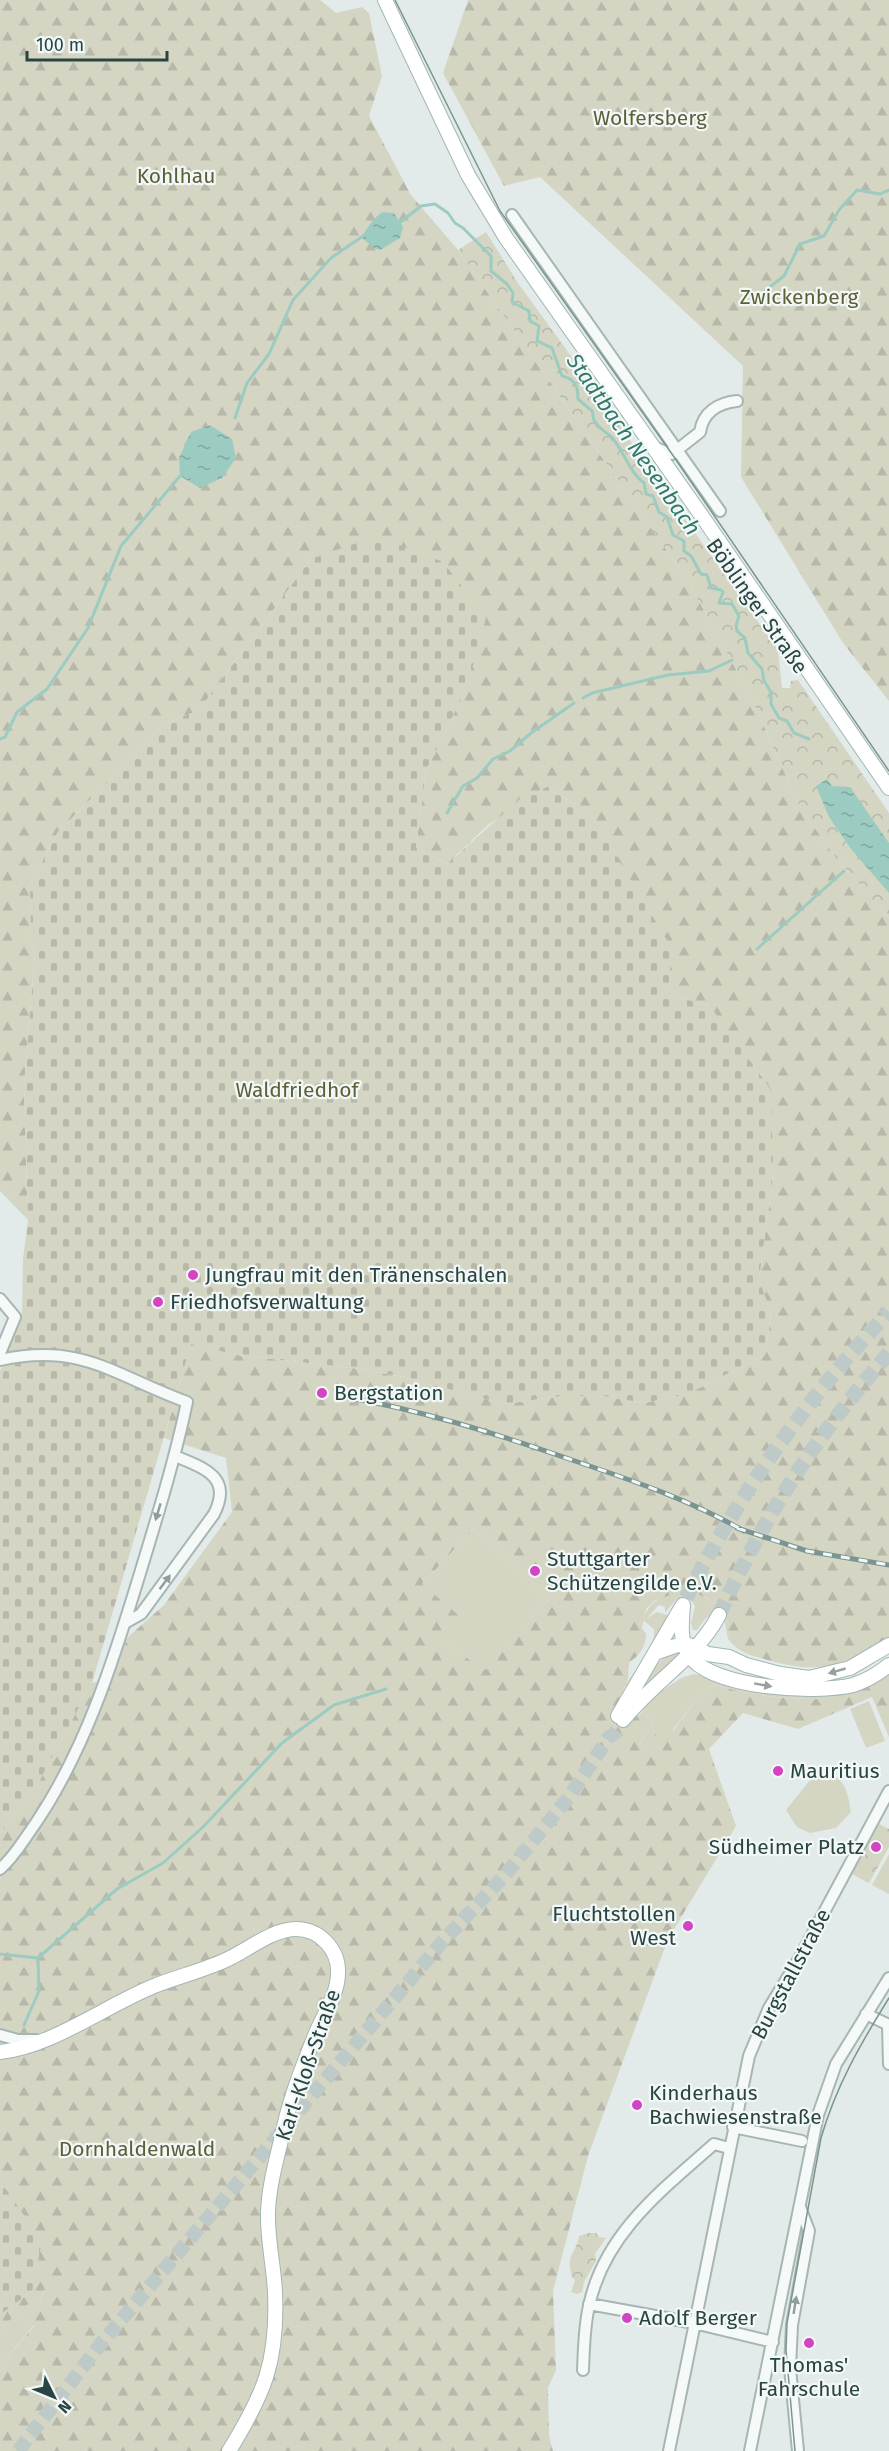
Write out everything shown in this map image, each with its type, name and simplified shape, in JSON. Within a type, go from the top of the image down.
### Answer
[{"type":"main road","name":"Böblinger Straße","points":[[385,0],[468,175],[519,256],[889,788]]},
{"type":"main road","name":"Böblinger Straße","points":[[468,175],[471,189],[500,242],[650,452],[889,798]]},
{"type":"main road","points":[[706,1670],[689,1649],[685,1602],[620,1718],[664,1678],[689,1649],[718,1616],[715,1631],[717,1644],[729,1657]]},
{"type":"main road","points":[[655,1653],[670,1647],[689,1649],[729,1657],[746,1665],[780,1674],[809,1678],[850,1668],[889,1645]]},
{"type":"main road","points":[[664,1678],[696,1670],[706,1670],[751,1683],[807,1689],[855,1684],[870,1678],[889,1665]]},
{"type":"main road","name":"Karl-Kloß-Straße","points":[[0,2052],[46,2040],[154,1986],[227,1959],[282,1931],[295,1929],[313,1932],[325,1941],[334,1953],[338,1965],[337,1983],[302,2068],[287,2115],[269,2194],[267,2229],[273,2273],[275,2315],[270,2366],[258,2401],[229,2451]]},
{"type":"street","name":"Böblinger Straße","points":[[512,215],[539,260],[675,451],[720,510]]},
{"type":"street","points":[[519,256],[539,260],[536,280]]},
{"type":"street","points":[[653,447],[675,451],[700,432],[702,419],[715,407],[726,402],[737,401]]},
{"type":"street","points":[[0,1299],[15,1317],[0,1353]]},
{"type":"street","points":[[0,1360],[42,1355],[77,1357],[110,1368],[187,1402],[175,1456],[125,1623],[67,1772],[34,1826],[11,1859],[0,1869]]},
{"type":"street","points":[[125,1623],[141,1614],[214,1515],[220,1499],[216,1480],[207,1469],[175,1456]]},
{"type":"street","name":"Burgstallstraße","points":[[669,2451],[749,2056],[769,2008],[799,1959],[889,1791]]},
{"type":"street","points":[[750,2451],[818,2115],[836,2064],[889,1978]]},
{"type":"street","points":[[866,2014],[889,2025],[889,2064]]},
{"type":"street","points":[[0,2035],[18,2040],[46,2040]]},
{"type":"street","points":[[733,2127],[802,2141]]},
{"type":"street","points":[[583,2370],[584,2336],[589,2304],[606,2259],[638,2213],[714,2144],[729,2148]]},
{"type":"street","points":[[798,2451],[790,2368],[794,2310],[808,2231],[800,2207]]},
{"type":"street","points":[[589,2304],[694,2323],[773,2342]]},
{"type":"green space","points":[[0,0],[320,0],[336,13],[362,7],[369,13],[382,76],[369,116],[411,195],[458,250],[688,581],[750,695],[800,807],[836,858],[889,918],[889,1640],[856,1657],[827,1666],[798,1667],[781,1664],[739,1650],[730,1640],[725,1612],[710,1600],[687,1589],[654,1601],[646,1609],[642,1628],[646,1634],[645,1643],[639,1654],[630,1662],[628,1679],[614,1716],[626,1723],[640,1714],[647,1716],[653,1722],[640,1743],[647,1747],[659,1728],[673,1731],[699,1696],[713,1684],[741,1692],[769,1696],[827,1699],[838,1693],[863,1688],[889,1674],[889,1737],[872,1697],[798,1729],[743,1713],[709,1749],[736,1826],[668,1939],[588,2156],[553,2291],[556,2370],[548,2388],[549,2436],[553,2451],[0,2451],[0,2366],[34,2326],[28,2321],[37,2309],[45,2289],[0,2329],[0,2315],[32,2291],[5,2188],[0,2185],[0,1834],[35,1789],[92,1683],[107,1680],[128,1637],[164,1605],[232,1512],[226,1458],[164,1438],[191,1343],[237,1355],[353,1368],[399,1376],[505,1404],[561,1396],[603,1396],[644,1403],[687,1394],[765,1355],[771,1313],[759,1280],[773,1174],[710,1006],[669,995],[670,947],[590,812],[552,791],[550,786],[488,825],[447,864],[416,848],[426,770],[467,687],[311,559],[199,710],[165,724],[58,832],[30,885],[31,933],[35,954],[24,1086],[28,1220],[0,1191]],"holes":[[[473,1529],[550,1598],[486,1670],[444,1644],[465,1621],[422,1584]]]},
{"type":"green space","points":[[468,0],[889,0],[889,701],[843,643],[741,477],[743,366],[540,177],[504,186],[443,73]]},
{"type":"green space","points":[[486,232],[518,283],[778,650],[782,688],[790,688],[791,681],[798,680],[889,813],[889,918],[836,858],[800,807],[750,695],[688,581],[458,250]]},
{"type":"green space","name":"Waldfriedhof","points":[[376,536],[443,562],[486,618],[467,687],[426,770],[416,848],[447,864],[521,798],[550,786],[552,791],[590,812],[671,947],[669,995],[710,1006],[771,1090],[773,1174],[759,1280],[771,1312],[765,1355],[687,1394],[644,1403],[603,1396],[561,1396],[505,1404],[399,1376],[353,1368],[237,1355],[191,1344],[92,1683],[35,1789],[0,1834],[0,1371],[22,1315],[23,1259],[28,1220],[24,1086],[35,954],[31,933],[30,885],[58,832],[165,724],[199,710],[311,559]]},
{"type":"green space","points":[[473,1529],[550,1598],[486,1671],[444,1644],[422,1584]]},
{"type":"green space","points":[[687,1589],[710,1600],[725,1612],[729,1638],[735,1647],[728,1639],[724,1618],[714,1613],[705,1619],[697,1630],[693,1630],[691,1623],[695,1607],[688,1598],[680,1598],[665,1613],[665,1607],[659,1605],[647,1618],[657,1612],[671,1616],[629,1688],[625,1686],[649,1652],[652,1644],[654,1629],[643,1620],[646,1613],[660,1598]]},
{"type":"green space","points":[[678,1650],[680,1655],[648,1683],[645,1682],[658,1663],[667,1655]]},
{"type":"green space","points":[[694,1674],[832,1694],[827,1699],[784,1698],[741,1692],[713,1684],[699,1696],[672,1731],[647,1747],[640,1743],[653,1722],[647,1716],[640,1714],[648,1704],[648,1700],[681,1678]]},
{"type":"green space","points":[[869,1701],[885,1741],[866,1748],[850,1709]]},
{"type":"green space","points":[[819,1769],[834,1776],[843,1784],[851,1812],[836,1828],[810,1833],[797,1827],[786,1810]]},
{"type":"green space","points":[[879,1824],[889,1829],[889,1847],[869,1883],[852,1874]]},
{"type":"green space","points":[[889,1854],[889,1894],[872,1885]]},
{"type":"green space","points":[[0,2185],[5,2188],[42,2241],[32,2291],[0,2315]]},
{"type":"green space","points":[[596,2233],[599,2237],[606,2238],[595,2254],[596,2261],[584,2282],[582,2292],[577,2294],[571,2292],[575,2280],[572,2277],[570,2261],[579,2236]]},
{"type":"green space","points":[[45,2288],[37,2309],[29,2321],[34,2325],[0,2366],[0,2329]]},
{"type":"water","points":[[382,212],[394,213],[403,227],[400,238],[380,250],[361,237]]},
{"type":"water","points":[[210,425],[232,439],[236,458],[222,478],[200,488],[180,476],[179,458],[191,432]]},
{"type":"water","points":[[827,779],[832,786],[850,787],[889,843],[889,893],[851,849],[829,817],[816,786]]},
{"type":"waterway","points":[[758,296],[784,276],[800,244],[824,236],[839,210],[857,190],[880,194],[889,190]]},
{"type":"waterway","name":"Stadtbach Nesenbach","points":[[398,224],[421,206],[435,204],[448,213],[455,223],[491,256],[491,271],[507,284],[513,293],[512,302],[529,311],[530,321],[539,326],[537,341],[552,348],[562,376],[575,384],[578,399],[592,411],[596,423],[618,445],[635,474],[644,483],[646,494],[653,496],[659,512],[667,517],[673,535],[684,541],[684,551],[691,556],[701,574],[707,575],[711,588],[723,592],[719,603],[732,604],[739,616],[737,631],[745,638],[748,653],[762,669],[764,681],[771,692],[771,704],[779,718],[787,721],[794,733],[809,739]]},
{"type":"waterway","points":[[235,418],[247,383],[269,354],[293,300],[331,258],[363,236]]},
{"type":"waterway","points":[[0,739],[5,737],[17,712],[47,689],[88,628],[121,546],[180,476]]},
{"type":"waterway","points":[[583,698],[592,693],[668,675],[709,671],[732,660]]},
{"type":"waterway","points":[[447,813],[463,786],[477,778],[493,759],[510,751],[574,703]]},
{"type":"waterway","points":[[757,949],[844,871]]},
{"type":"waterway","points":[[0,1954],[38,1958],[117,1889],[163,1863],[203,1827],[282,1743],[334,1705],[386,1689]]},
{"type":"waterway","points":[[24,2025],[39,1991],[38,1958]]},
{"type":"tunnel","points":[[686,1598],[729,1521],[777,1448],[830,1378],[889,1312]]},
{"type":"tunnel","points":[[719,1615],[755,1543],[794,1477],[838,1415],[889,1353]]},
{"type":"tunnel","points":[[18,2451],[99,2346],[443,1941],[505,1875],[569,1797],[623,1720]]},
{"type":"tram line","points":[[395,0],[500,211],[672,454],[889,771]]},
{"type":"tram line","points":[[795,2451],[786,2350],[787,2323],[821,2138],[850,2065],[889,1998]]},
{"type":"railway","points":[[338,1396],[428,1415],[546,1451],[661,1492],[744,1531]]},
{"type":"railway","points":[[737,1528],[807,1551],[889,1565]]},
{"type":"place","name":"Jungfrau mit den Tränenschalen","points":[[193,1275]]},
{"type":"place","name":"Friedhofsverwaltung","points":[[158,1302]]},
{"type":"place","name":"Bergstation","points":[[322,1393]]},
{"type":"place","name":"Stuttgarter Schützengilde e.V.","points":[[535,1571]]},
{"type":"place","name":"Mauritius","points":[[778,1771]]},
{"type":"place","name":"Südheimer Platz","points":[[876,1847]]},
{"type":"place","name":"Fluchtstollen West","points":[[688,1926]]},
{"type":"place","name":"Kinderhaus Bachwiesenstraße","points":[[637,2105]]},
{"type":"place","name":"Adolf Berger","points":[[627,2318]]},
{"type":"place","name":"Thomas' Fahrschule","points":[[809,2343]]},
{"type":"park label","name":"Wolfersberg","points":[[650,118]]},
{"type":"park label","name":"Kohlhau","points":[[176,176]]},
{"type":"park label","name":"Zwickenberg","points":[[799,297]]},
{"type":"park label","name":"Dornhaldenwald","points":[[137,2149]]}]
